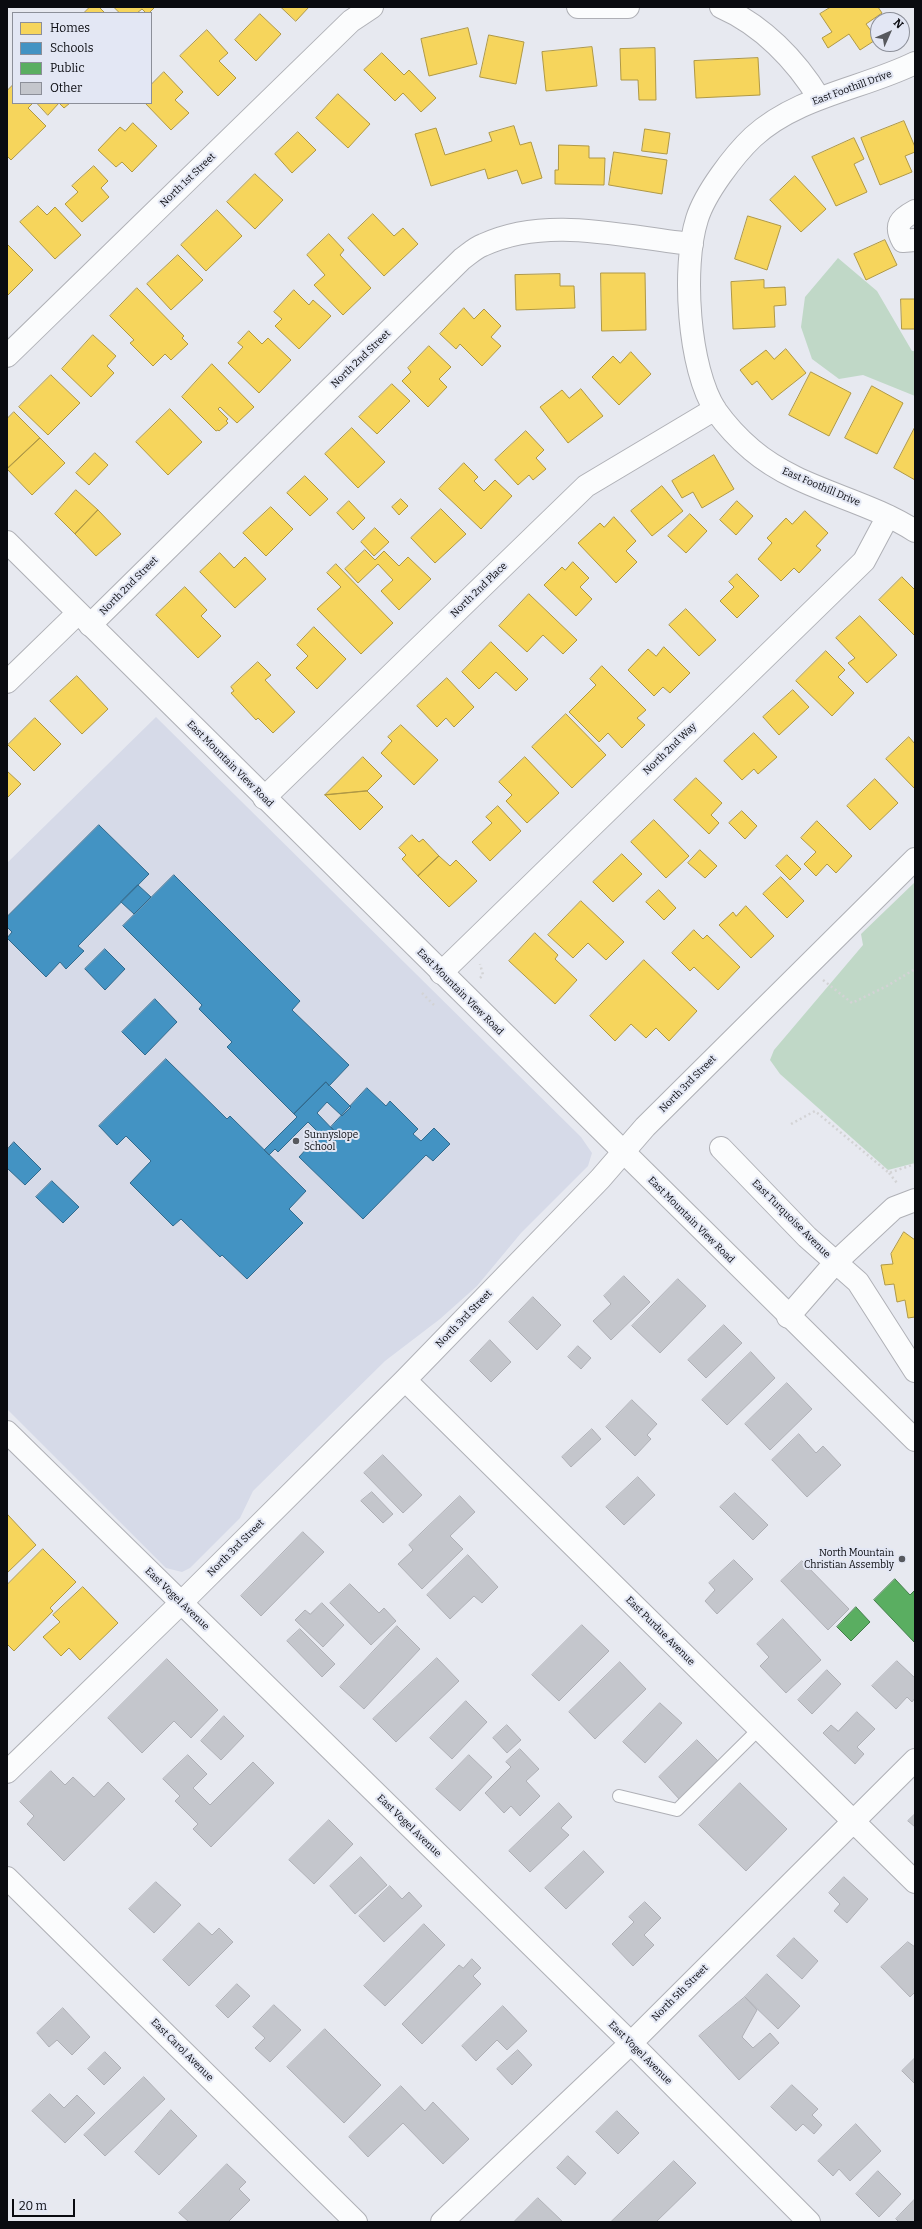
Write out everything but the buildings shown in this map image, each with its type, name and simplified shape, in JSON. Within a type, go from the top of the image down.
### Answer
[{"type":"street","name":"North 1st Street","points":[[7,356],[351,22],[372,7]]},
{"type":"street","points":[[578,7],[628,7]]},
{"type":"street","points":[[721,7],[740,15],[770,39],[799,69],[819,98]]},
{"type":"street","name":"East Foothill Drive","points":[[915,63],[893,74],[819,98],[778,120],[753,137],[732,162],[711,191],[697,218],[692,244],[689,289],[693,346],[700,374],[715,409],[752,450],[774,467],[805,482],[888,516],[915,531]]},
{"type":"street","points":[[915,211],[905,217],[899,224],[898,232],[904,241],[915,240]]},
{"type":"street","name":"North 2nd Street","points":[[7,682],[84,619],[462,259],[481,245],[510,235],[558,230],[598,232],[692,244]]},
{"type":"street","name":"North 2nd Place","points":[[264,798],[586,486],[715,409]]},
{"type":"street","name":"North 2nd Way","points":[[441,973],[864,561],[888,516]]},
{"type":"street","name":"East Mountain View Road","points":[[7,542],[788,1317],[915,1440]]},
{"type":"street","name":"North 3rd Street","points":[[7,1772],[181,1603],[405,1380],[600,1179],[645,1127],[915,859]]},
{"type":"street","name":"East Turquoise Avenue","points":[[721,1148],[807,1237],[858,1282],[915,1370]]},
{"type":"street","points":[[788,1317],[835,1263],[894,1208],[915,1200]]},
{"type":"street","name":"East Purdue Avenue","points":[[405,1380],[915,1882]]},
{"type":"street","name":"East Vogel Avenue","points":[[7,1432],[630,2043],[809,2222]]},
{"type":"street","name":"North 5th Street","points":[[442,2222],[630,2043],[915,1760]]},
{"type":"street","name":"East Carol Avenue","points":[[7,1878],[356,2222]]},
{"type":"lane","points":[[619,1796],[677,1810],[760,1728]]},
{"type":"path","points":[[476,960],[480,962],[483,975],[479,979]]},
{"type":"path","points":[[821,979],[852,1002],[887,986],[915,969]]},
{"type":"path","points":[[422,993],[434,1005]]},
{"type":"path","points":[[791,1124],[816,1112],[889,1173],[915,1164]]},
{"type":"shaded area","name":"Sunnyslope School","points":[[156,717],[581,1137],[592,1153],[588,1166],[521,1233],[477,1286],[440,1319],[385,1361],[253,1491],[240,1518],[190,1568],[182,1572],[166,1568],[7,1409],[7,863]]},
{"type":"green space","points":[[838,258],[877,291],[912,351],[915,351],[915,396],[863,375],[839,379],[812,359],[801,327],[805,297]]},
{"type":"green space","points":[[915,882],[915,1163],[888,1170],[780,1074],[770,1060],[774,1050],[863,945],[861,934]]},
{"type":"place","name":"Sunnyslope School","points":[[296,1141]]},
{"type":"place","name":"North Mountain Christian Assembly","points":[[902,1559]]}]
